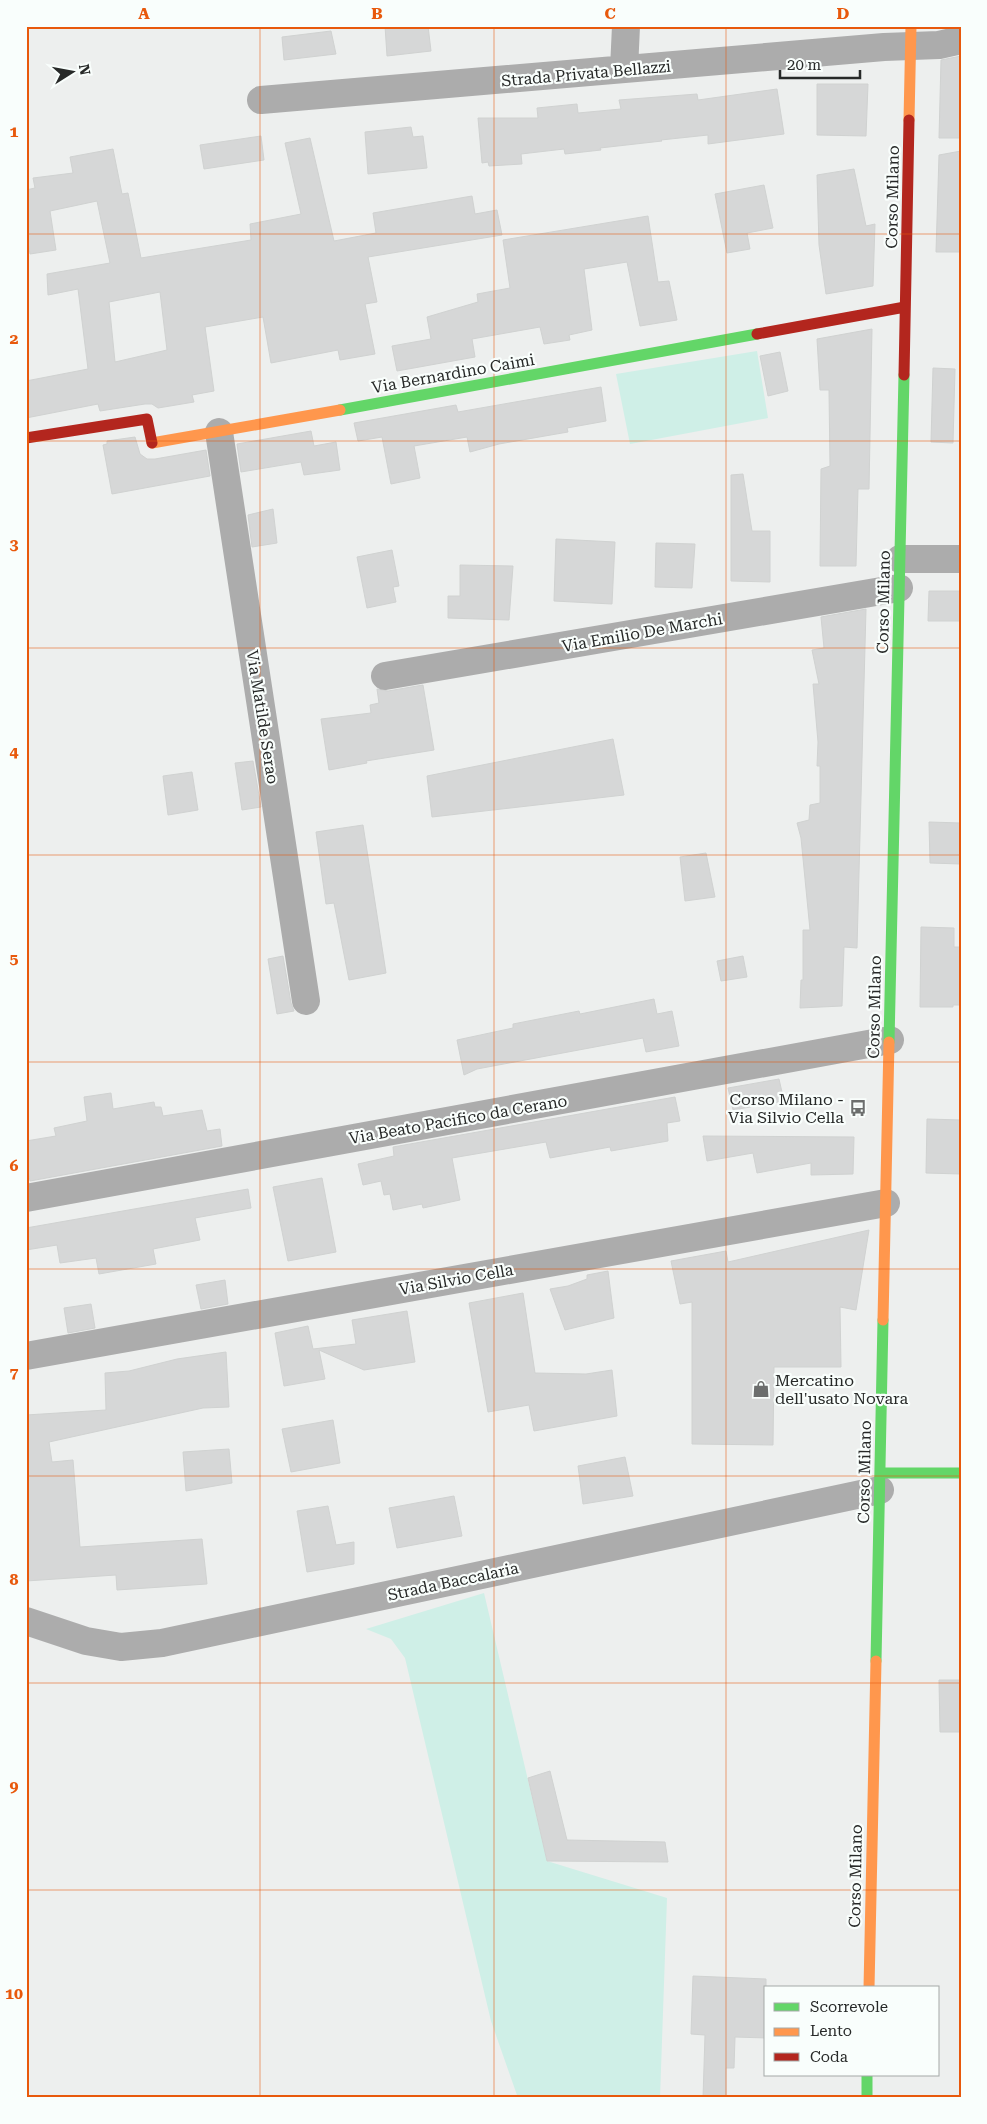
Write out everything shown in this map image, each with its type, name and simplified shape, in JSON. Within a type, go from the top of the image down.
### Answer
[{"type":"main road","name":"Corso Milano","points":[[869,1986],[911,36]]},
{"type":"main road","name":"Via Bernardino Caimi","points":[[26,438],[147,419],[152,444],[905,307]]},
{"type":"main road","points":[[880,1481],[961,1473]]},
{"type":"main road","points":[[867,2076],[867,2098]]},
{"type":"street","points":[[624,70],[626,26]]},
{"type":"street","name":"Strada Privata Bellazzi","points":[[261,100],[624,70],[911,36],[939,45],[961,40]]},
{"type":"street","name":"Via Matilde Serao","points":[[219,432],[306,1001]]},
{"type":"street","points":[[900,559],[961,559]]},
{"type":"street","name":"Via Emilio De Marchi","points":[[385,676],[899,588]]},
{"type":"street","name":"Via Beato Pacifico da Cerano","points":[[26,1198],[890,1040]]},
{"type":"street","name":"Via Silvio Cella","points":[[26,1356],[886,1203]]},
{"type":"street","name":"Strada Baccalaria","points":[[26,1621],[86,1641],[121,1646],[162,1643],[880,1481]]},
{"type":"green space","points":[[757,351],[768,418],[630,444],[616,374]]},
{"type":"green space","points":[[484,1593],[547,1861],[667,1898],[660,2098],[518,2098],[491,2021],[405,1658],[391,1639],[366,1629]]},
{"type":"building","points":[[385,26],[428,26],[431,51],[387,56]]},
{"type":"building","points":[[331,31],[336,54],[284,60],[282,37]]},
{"type":"building","points":[[961,56],[961,138],[939,138],[941,60]]},
{"type":"building","points":[[817,84],[868,84],[866,136],[817,135]]},
{"type":"building","points":[[777,89],[784,134],[708,144],[708,135],[565,154],[564,149],[521,154],[522,164],[489,166],[488,162],[482,163],[478,118],[538,118],[537,108],[577,104],[578,113],[621,109],[619,100],[697,94],[698,100]]},
{"type":"building","points":[[411,127],[413,137],[423,136],[427,168],[368,174],[365,132]]},
{"type":"building","points":[[261,136],[264,160],[204,169],[200,145]]},
{"type":"building","points":[[310,138],[334,241],[376,233],[373,213],[472,196],[475,214],[497,210],[502,235],[368,257],[377,302],[365,304],[375,354],[340,360],[338,350],[271,363],[263,317],[205,327],[214,391],[192,395],[194,402],[158,408],[152,404],[145,404],[100,411],[98,404],[26,418],[26,381],[88,369],[78,289],[48,295],[47,274],[110,263],[97,201],[50,211],[56,250],[30,254],[26,233],[26,190],[35,188],[33,178],[73,173],[70,157],[113,149],[122,194],[128,193],[141,258],[251,240],[250,224],[301,214],[285,143]],"holes":[[[160,292],[167,350],[115,362],[109,302]]]},
{"type":"building","points":[[961,151],[961,252],[936,252],[939,155]]},
{"type":"building","points":[[854,169],[866,226],[875,224],[873,286],[826,294],[819,245],[817,175]]},
{"type":"building","points":[[764,185],[773,228],[747,233],[750,249],[727,253],[715,194]]},
{"type":"building","points":[[648,216],[658,282],[669,281],[677,320],[640,326],[627,262],[584,269],[592,330],[569,335],[570,340],[544,344],[540,327],[472,339],[475,357],[397,371],[392,346],[431,339],[427,317],[478,302],[477,294],[510,288],[503,240]]},
{"type":"building","points":[[872,329],[869,489],[858,489],[856,566],[820,566],[821,469],[830,466],[829,390],[820,390],[817,339]]},
{"type":"building","points":[[780,352],[788,391],[768,396],[760,356]]},
{"type":"building","points":[[933,368],[955,369],[953,443],[931,442]]},
{"type":"building","points":[[601,387],[606,421],[567,428],[568,432],[499,444],[470,452],[467,437],[414,446],[420,478],[391,484],[382,437],[358,441],[354,423],[456,405],[458,412]]},
{"type":"building","points":[[311,431],[314,446],[336,442],[340,470],[304,475],[301,462],[241,472],[237,444]]},
{"type":"building","points":[[135,437],[140,454],[147,459],[206,450],[210,476],[112,494],[103,445],[107,444],[107,441]]},
{"type":"building","points":[[743,474],[752,531],[770,531],[770,582],[731,581],[731,475]]},
{"type":"building","points":[[273,509],[277,543],[252,547],[248,515]]},
{"type":"building","points":[[556,539],[615,542],[612,604],[554,601]]},
{"type":"building","points":[[656,543],[695,544],[692,588],[655,587]]},
{"type":"building","points":[[392,550],[399,586],[393,587],[396,602],[367,608],[357,557]]},
{"type":"building","points":[[460,565],[513,566],[509,620],[448,618],[448,596],[460,596]]},
{"type":"building","points":[[929,591],[961,591],[961,621],[928,621]]},
{"type":"building","points":[[866,609],[857,948],[844,947],[842,1006],[800,1008],[801,980],[803,980],[803,930],[810,930],[801,838],[797,823],[809,820],[810,805],[820,803],[820,766],[817,766],[818,742],[813,684],[819,684],[812,650],[824,648],[821,617]]},
{"type":"building","points":[[423,685],[434,750],[366,761],[367,763],[329,770],[321,719],[371,713],[370,705],[379,703],[377,689],[388,691]]},
{"type":"building","points":[[613,739],[624,795],[432,817],[427,776]]},
{"type":"building","points":[[253,761],[261,807],[242,810],[235,763]]},
{"type":"building","points":[[192,772],[198,810],[168,815],[163,776]]},
{"type":"building","points":[[929,822],[961,823],[961,864],[930,863]]},
{"type":"building","points":[[363,825],[386,973],[349,980],[334,903],[326,904],[316,832]]},
{"type":"building","points":[[706,853],[715,897],[685,901],[680,857]]},
{"type":"building","points":[[921,927],[954,928],[954,947],[961,947],[961,1005],[953,1005],[953,1007],[920,1007]]},
{"type":"building","points":[[283,956],[294,1011],[277,1014],[268,959]]},
{"type":"building","points":[[743,956],[747,977],[721,981],[717,961]]},
{"type":"building","points":[[654,999],[657,1014],[672,1011],[679,1046],[646,1052],[643,1038],[477,1069],[464,1075],[457,1040],[513,1028],[513,1024],[579,1011],[580,1014]]},
{"type":"building","points":[[779,1079],[784,1101],[733,1110],[728,1088]]},
{"type":"building","points":[[111,1093],[113,1109],[154,1102],[155,1107],[161,1107],[163,1116],[202,1110],[207,1131],[220,1129],[222,1146],[30,1181],[26,1163],[26,1141],[56,1136],[54,1128],[87,1121],[84,1097]]},
{"type":"building","points":[[675,1097],[680,1121],[667,1123],[668,1141],[611,1151],[610,1147],[550,1158],[546,1142],[452,1158],[460,1200],[423,1208],[422,1204],[393,1210],[390,1194],[384,1195],[381,1181],[363,1185],[358,1164],[394,1156],[393,1147]]},
{"type":"building","points":[[927,1119],[961,1120],[961,1174],[926,1173]]},
{"type":"building","points":[[703,1136],[854,1137],[853,1174],[811,1175],[811,1163],[757,1173],[753,1153],[707,1161]]},
{"type":"building","points":[[322,1178],[336,1252],[288,1261],[273,1187]]},
{"type":"building","points":[[248,1189],[251,1208],[195,1218],[200,1240],[153,1249],[156,1264],[99,1274],[96,1258],[60,1263],[57,1245],[26,1250],[26,1228]]},
{"type":"building","points":[[869,1230],[856,1310],[840,1307],[841,1367],[774,1367],[773,1445],[692,1444],[692,1302],[680,1304],[671,1261],[726,1251],[728,1262]]},
{"type":"building","points":[[608,1271],[614,1318],[565,1330],[550,1289],[568,1286],[587,1279],[587,1275]]},
{"type":"building","points":[[225,1280],[228,1304],[201,1309],[196,1285]]},
{"type":"building","points":[[523,1293],[535,1373],[586,1374],[612,1370],[617,1416],[534,1431],[529,1405],[488,1412],[469,1303]]},
{"type":"building","points":[[91,1304],[95,1328],[68,1333],[64,1308]]},
{"type":"building","points":[[407,1311],[415,1362],[364,1370],[319,1350],[325,1379],[284,1386],[275,1333],[308,1326],[313,1349],[356,1344],[352,1320]]},
{"type":"building","points":[[226,1352],[229,1407],[203,1408],[49,1442],[52,1462],[73,1460],[80,1547],[202,1539],[207,1584],[117,1590],[116,1575],[26,1581],[26,1415],[106,1410],[105,1373],[129,1371],[177,1359]]},
{"type":"building","points":[[333,1420],[340,1463],[291,1472],[282,1429]]},
{"type":"building","points":[[229,1449],[232,1483],[186,1491],[183,1452]]},
{"type":"building","points":[[625,1457],[633,1496],[583,1504],[578,1466]]},
{"type":"building","points":[[454,1496],[462,1536],[397,1548],[389,1508]]},
{"type":"building","points":[[328,1506],[336,1545],[354,1542],[354,1564],[307,1572],[297,1511]]},
{"type":"building","points":[[939,1680],[961,1680],[961,1732],[940,1732]]},
{"type":"building","points":[[550,1771],[567,1840],[665,1842],[668,1862],[547,1861],[528,1778]]},
{"type":"building","points":[[693,1976],[766,1979],[766,1986],[764,1986],[764,2038],[735,2037],[734,2068],[726,2068],[726,2098],[703,2098],[705,2035],[691,2034]]},
{"type":"traffic: fast","points":[[340,410],[757,334]]},
{"type":"traffic: fast","points":[[889,1042],[904,375]]},
{"type":"traffic: fast","points":[[876,1661],[883,1320]]},
{"type":"traffic: fast","points":[[880,1473],[961,1473]]},
{"type":"traffic: fast","points":[[867,2076],[867,2098]]},
{"type":"traffic: slow","points":[[909,120],[911,26]]},
{"type":"traffic: slow","points":[[152,443],[340,410]]},
{"type":"traffic: slow","points":[[883,1320],[889,1042]]},
{"type":"traffic: slow","points":[[869,1986],[876,1661]]},
{"type":"traffic: jam","points":[[904,375],[909,120]]},
{"type":"traffic: jam","points":[[757,334],[905,307]]},
{"type":"traffic: jam","points":[[26,438],[147,419],[152,443]]},
{"type":"place","name":"Corso Milano - Via Silvio Cella","points":[[858,1108]]},
{"type":"place","name":"Mercatino dell'usato Novara","points":[[761,1389]]}]
